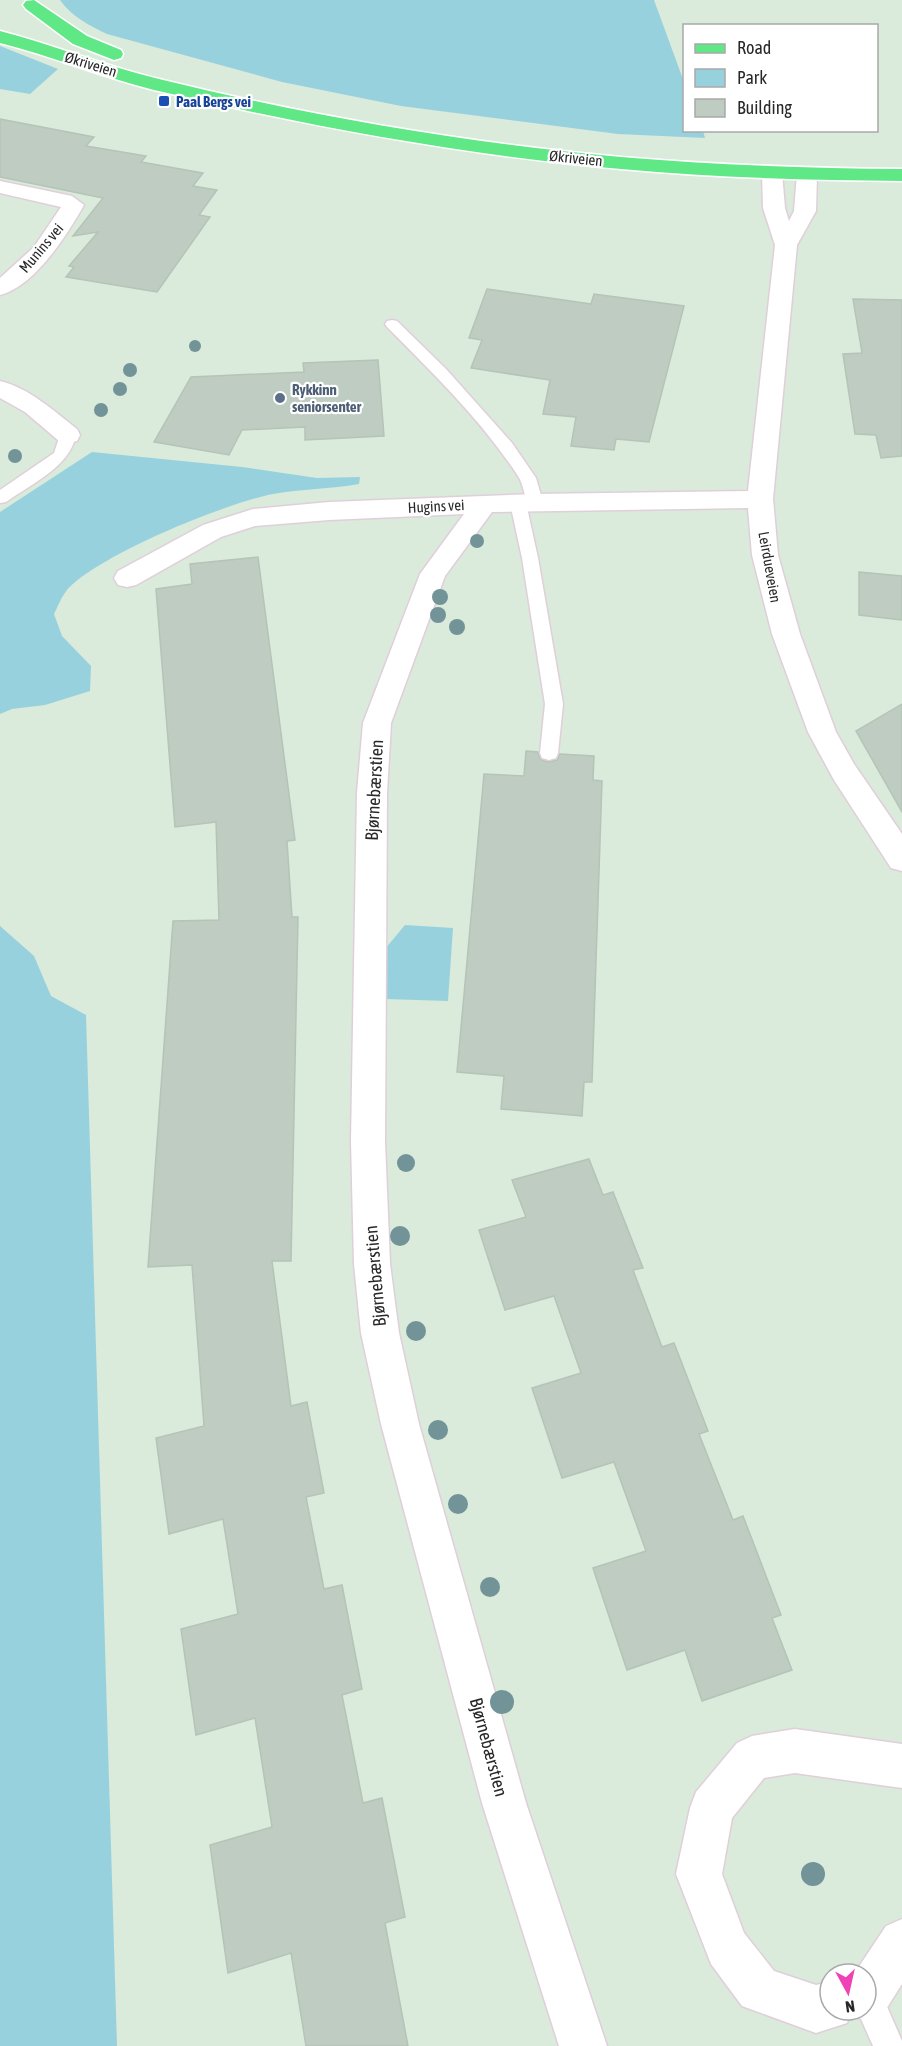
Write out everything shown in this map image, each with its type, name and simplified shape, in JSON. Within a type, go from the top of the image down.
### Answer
[{"type":"main road","name":"Økriveien","points":[[16,19],[152,83],[377,130],[550,155],[665,166],[772,173],[902,175]]},
{"type":"main road","name":"Økriveien","points":[[16,19],[254,104]]},
{"type":"street","name":"Leirdueveien","points":[[772,173],[774,208],[786,245]]},
{"type":"street","name":"Leirdueveien","points":[[807,174],[805,211],[786,245],[760,499],[765,555],[786,634],[822,732],[844,772],[902,859]]},
{"type":"street","name":"Munins vei","points":[[0,187],[65,200],[73,205],[64,223],[49,242],[12,282],[0,288]]},
{"type":"street","points":[[0,388],[33,407],[68,435]]},
{"type":"street","name":"Hugins vei","points":[[127,578],[212,531],[253,518],[329,511],[513,503],[760,499]]},
{"type":"street","name":"Bjørnebærstien","points":[[513,503],[433,574],[377,723],[372,793],[368,1142],[372,1264],[380,1333],[400,1424],[504,1803],[583,2046]]},
{"type":"street","points":[[818,2009],[759,1989],[727,1948],[699,1874],[712,1808],[752,1758],[795,1751],[902,1766]]},
{"type":"street","points":[[878,1979],[902,1942]]},
{"type":"lane","points":[[392,324],[441,372],[506,447],[528,478],[513,503],[530,558],[554,704],[549,753]]},
{"type":"lane","points":[[0,498],[60,456],[66,446],[68,435]]},
{"type":"lane","points":[[878,2022],[889,2046]]},
{"type":"green space","points":[[60,0],[654,0],[683,79],[683,132],[703,132],[705,138],[618,134],[401,106],[282,82],[107,34],[75,16]]},
{"type":"green space","points":[[0,46],[58,69],[30,94],[0,89]]},
{"type":"green space","points":[[92,452],[242,467],[317,478],[360,477],[359,484],[273,494],[225,508],[164,532],[83,576],[67,590],[54,614],[62,636],[91,666],[90,691],[45,705],[12,709],[0,714],[0,512]]},
{"type":"green space","points":[[405,925],[453,928],[448,1001],[385,999],[385,949]]},
{"type":"green space","points":[[0,926],[34,956],[51,996],[86,1015],[117,2046],[0,2046]]},
{"type":"building","points":[[0,119],[94,137],[86,146],[146,156],[141,162],[203,173],[193,186],[217,190],[199,215],[210,217],[157,292],[66,277],[74,267],[69,266],[98,232],[73,236],[103,198],[0,177]]},
{"type":"building","points":[[487,289],[591,304],[594,294],[684,306],[649,442],[616,439],[614,450],[571,446],[576,417],[543,414],[550,380],[471,368],[482,340],[469,338]]},
{"type":"building","points":[[853,299],[902,300],[902,456],[881,458],[876,435],[855,434],[843,354],[862,353]]},
{"type":"building","name":"Rykkinn seniorsenter","points":[[378,360],[384,436],[305,440],[305,427],[242,430],[229,455],[154,442],[191,377],[304,372],[303,363]]},
{"type":"building","points":[[258,557],[295,840],[287,841],[292,917],[298,917],[291,1261],[272,1261],[291,1406],[307,1402],[324,1493],[306,1497],[324,1589],[342,1585],[362,1689],[342,1695],[363,1803],[382,1798],[405,1917],[385,1923],[408,2046],[306,2046],[291,1953],[228,1973],[210,1845],[272,1827],[255,1718],[196,1735],[181,1629],[238,1614],[223,1519],[169,1534],[156,1438],[204,1426],[192,1265],[148,1267],[173,921],[219,920],[216,822],[175,827],[156,589],[192,584],[190,564]]},
{"type":"building","points":[[859,572],[902,576],[902,620],[859,615]]},
{"type":"building","points":[[902,704],[902,812],[856,731]]},
{"type":"building","points":[[526,751],[538,752],[540,759],[548,762],[557,760],[560,754],[594,756],[593,780],[602,781],[592,1082],[584,1082],[582,1116],[501,1109],[504,1076],[457,1072],[484,774],[524,776]]},
{"type":"building","points":[[589,1159],[603,1195],[613,1192],[643,1268],[633,1270],[662,1347],[674,1343],[708,1431],[699,1434],[733,1520],[743,1516],[781,1615],[772,1618],[792,1670],[702,1701],[685,1650],[627,1670],[593,1568],[646,1551],[614,1462],[562,1478],[532,1388],[581,1373],[554,1296],[505,1310],[479,1230],[526,1217],[512,1180]]},
{"type":"place","name":"Paal Bergs vei","points":[[164,101]]},
{"type":"place","name":"Rykkinn seniorsenter","points":[[280,398]]}]
